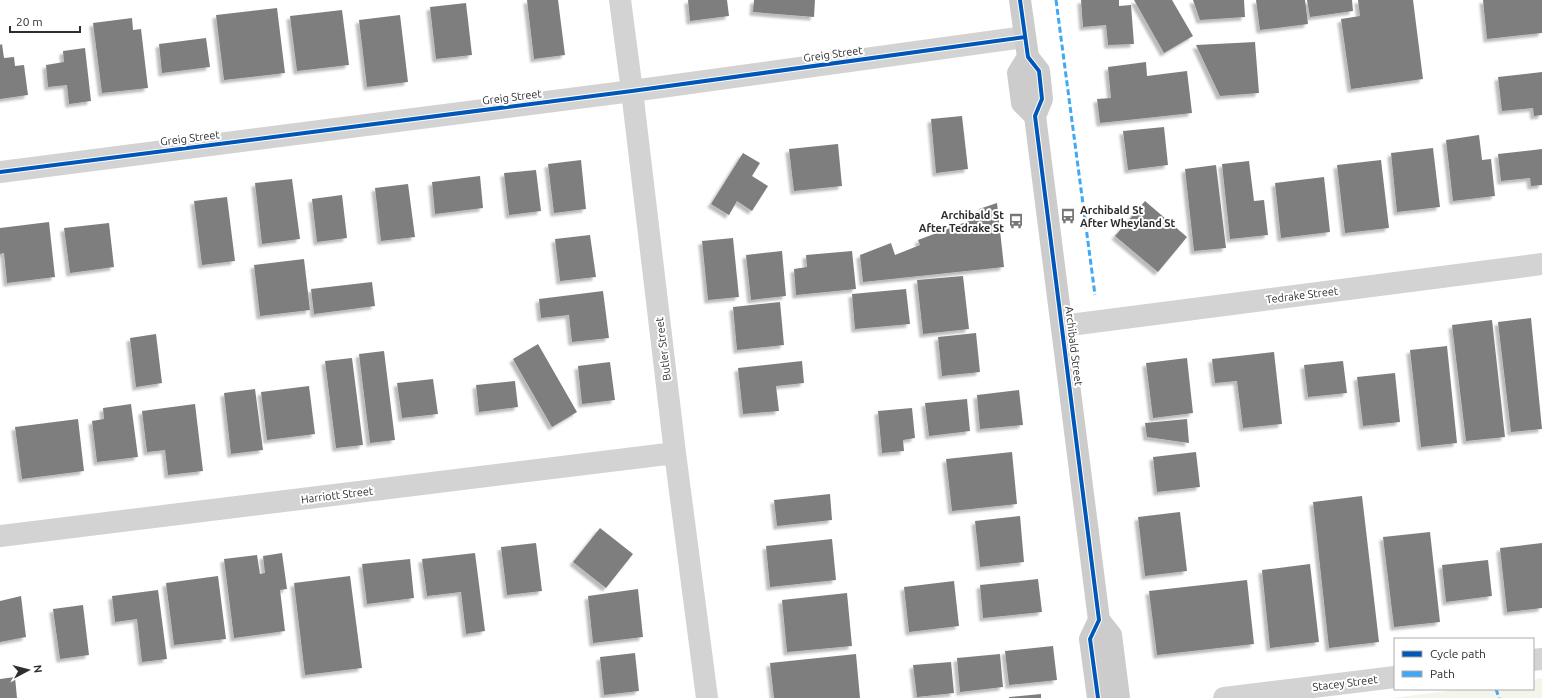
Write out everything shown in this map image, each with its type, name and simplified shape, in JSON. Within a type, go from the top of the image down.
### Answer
[{"type":"street","name":"Butler Street","points":[[620,0],[675,453],[707,698]]},
{"type":"street","name":"Archibald Street","points":[[1020,0],[1026,47],[1039,71],[1042,99],[1035,116],[1099,620]]},
{"type":"street","name":"Greig Street","points":[[0,172],[632,91],[1026,47]]},
{"type":"street","name":"Tedrake Street","points":[[1062,326],[1542,264]]},
{"type":"street","name":"Harriott Street","points":[[0,536],[675,453]]},
{"type":"street","points":[[1098,698],[1090,639],[1099,620],[1111,635],[1119,698]]},
{"type":"street","name":"Stacey Street","points":[[1224,698],[1394,677]]},
{"type":"shaded area","points":[[1542,678],[1542,698],[1393,698],[1454,690],[1534,690],[1534,680]]},
{"type":"building","points":[[527,0],[558,0],[565,55],[534,59]]},
{"type":"building","points":[[688,0],[727,0],[729,16],[690,21]]},
{"type":"building","points":[[754,0],[815,0],[814,17],[753,12]]},
{"type":"building","points":[[1081,0],[1119,0],[1119,6],[1131,5],[1134,44],[1108,45],[1106,25],[1083,27]]},
{"type":"building","points":[[1134,0],[1172,0],[1193,36],[1164,53]]},
{"type":"building","points":[[1193,0],[1244,0],[1245,17],[1200,20]]},
{"type":"building","points":[[1256,0],[1305,0],[1308,24],[1260,30]]},
{"type":"building","points":[[1307,0],[1352,0],[1353,11],[1310,17]]},
{"type":"building","points":[[1358,0],[1413,0],[1423,79],[1351,89],[1341,19],[1360,16]]},
{"type":"building","points":[[1483,0],[1542,0],[1542,33],[1487,39]]},
{"type":"building","points":[[466,3],[472,55],[436,59],[430,7]]},
{"type":"building","points":[[277,8],[285,73],[224,80],[216,15]]},
{"type":"building","points":[[342,10],[349,65],[297,71],[290,16]]},
{"type":"building","points":[[400,15],[408,82],[367,87],[359,20]]},
{"type":"building","points":[[132,18],[133,30],[141,29],[148,88],[102,93],[93,23]]},
{"type":"building","points":[[206,38],[210,67],[162,73],[159,44]]},
{"type":"building","points":[[1255,42],[1259,93],[1220,96],[1196,45]]},
{"type":"building","points":[[2,44],[4,58],[14,57],[15,66],[24,65],[28,95],[0,99],[0,45]]},
{"type":"building","points":[[85,48],[91,101],[69,104],[67,85],[48,87],[46,65],[64,62],[63,51]]},
{"type":"building","points":[[1146,62],[1147,76],[1187,71],[1192,113],[1100,123],[1097,99],[1111,98],[1108,67]]},
{"type":"building","points":[[1542,72],[1542,115],[1534,116],[1533,108],[1502,111],[1498,77]]},
{"type":"building","points":[[962,116],[968,169],[936,173],[931,119]]},
{"type":"building","points":[[1164,127],[1168,165],[1128,170],[1123,131]]},
{"type":"building","points":[[1479,135],[1482,160],[1491,159],[1495,196],[1453,201],[1446,140]]},
{"type":"building","points":[[838,144],[842,186],[794,191],[789,149]]},
{"type":"building","points":[[1433,148],[1440,207],[1397,212],[1391,153]]},
{"type":"building","points":[[1542,149],[1542,185],[1531,186],[1530,178],[1501,181],[1498,154]]},
{"type":"building","points":[[743,153],[760,163],[752,176],[768,186],[752,211],[737,201],[729,215],[711,204]]},
{"type":"building","points":[[581,160],[586,209],[554,213],[548,164]]},
{"type":"building","points":[[1381,160],[1389,228],[1345,233],[1337,165]]},
{"type":"building","points":[[1249,161],[1254,201],[1264,200],[1268,235],[1230,239],[1222,164]]},
{"type":"building","points":[[1216,165],[1226,248],[1194,251],[1185,169]]},
{"type":"building","points":[[536,170],[541,211],[509,215],[504,173]]},
{"type":"building","points":[[480,176],[483,208],[435,214],[432,182]]},
{"type":"building","points":[[1324,177],[1330,232],[1281,238],[1275,183]]},
{"type":"building","points":[[292,179],[300,239],[262,244],[255,183]]},
{"type":"building","points":[[408,184],[415,237],[381,241],[375,188]]},
{"type":"building","points":[[342,195],[347,238],[317,242],[312,199]]},
{"type":"building","points":[[227,197],[235,261],[202,265],[194,201]]},
{"type":"building","points":[[1145,201],[1187,237],[1158,272],[1115,236]]},
{"type":"building","points":[[997,203],[1004,267],[863,282],[860,255],[891,243],[895,255],[920,245],[918,240],[982,216],[979,209]]},
{"type":"building","points":[[49,222],[55,277],[7,283],[4,253],[0,254],[0,228]]},
{"type":"building","points":[[109,223],[114,267],[70,273],[64,228]]},
{"type":"building","points":[[590,235],[596,277],[560,281],[555,239]]},
{"type":"building","points":[[733,238],[739,297],[708,300],[702,241]]},
{"type":"building","points":[[782,251],[786,296],[751,300],[746,255]]},
{"type":"building","points":[[852,251],[856,289],[796,295],[794,269],[807,267],[806,255]]},
{"type":"building","points":[[304,259],[310,310],[260,316],[254,265]]},
{"type":"building","points":[[963,276],[969,329],[923,334],[917,280]]},
{"type":"building","points":[[372,282],[375,306],[314,314],[311,289]]},
{"type":"building","points":[[906,289],[910,324],[855,329],[852,294]]},
{"type":"building","points":[[603,291],[609,338],[572,342],[569,315],[541,318],[539,299]]},
{"type":"building","points":[[780,302],[784,345],[737,350],[733,307]]},
{"type":"building","points":[[1531,318],[1542,429],[1511,432],[1498,322]]},
{"type":"building","points":[[1492,320],[1505,437],[1466,441],[1452,325]]},
{"type":"building","points":[[976,333],[980,372],[942,376],[938,337]]},
{"type":"building","points":[[156,334],[162,383],[136,387],[130,338]]},
{"type":"building","points":[[538,344],[577,412],[552,427],[513,359]]},
{"type":"building","points":[[1447,346],[1457,443],[1421,447],[1410,350]]},
{"type":"building","points":[[384,351],[395,440],[370,443],[359,354]]},
{"type":"building","points":[[1274,352],[1282,424],[1243,428],[1237,381],[1215,383],[1212,359]]},
{"type":"building","points":[[352,358],[363,445],[336,448],[325,361]]},
{"type":"building","points":[[1187,358],[1193,413],[1153,418],[1146,363]]},
{"type":"building","points":[[802,361],[804,383],[776,386],[779,411],[743,414],[738,368]]},
{"type":"building","points":[[1343,361],[1347,393],[1308,397],[1304,365]]},
{"type":"building","points":[[610,362],[615,400],[582,404],[578,366]]},
{"type":"building","points":[[1395,373],[1400,422],[1363,426],[1357,377]]},
{"type":"building","points":[[433,379],[438,414],[402,418],[397,383]]},
{"type":"building","points":[[515,381],[518,407],[479,412],[476,385]]},
{"type":"building","points":[[309,386],[315,434],[267,440],[261,392]]},
{"type":"building","points":[[255,389],[263,450],[231,454],[224,393]]},
{"type":"building","points":[[1019,390],[1023,425],[980,429],[977,395]]},
{"type":"building","points":[[967,399],[970,431],[929,436],[925,403]]},
{"type":"building","points":[[131,404],[138,457],[97,462],[92,421],[104,419],[103,408]]},
{"type":"building","points":[[195,404],[203,471],[168,475],[165,450],[147,452],[142,411]]},
{"type":"building","points":[[912,408],[915,438],[903,440],[904,451],[882,453],[878,411]]},
{"type":"building","points":[[78,419],[84,471],[22,479],[15,427]]},
{"type":"building","points":[[1187,419],[1189,443],[1147,437],[1145,423]]},
{"type":"building","points":[[1012,452],[1017,504],[952,511],[946,459]]},
{"type":"building","points":[[1196,452],[1200,487],[1157,492],[1153,457]]},
{"type":"building","points":[[830,494],[832,520],[777,526],[774,500]]},
{"type":"building","points":[[1362,496],[1379,642],[1329,648],[1313,502]]},
{"type":"building","points":[[1180,512],[1187,571],[1145,576],[1138,517]]},
{"type":"building","points":[[1020,516],[1024,562],[980,567],[975,521]]},
{"type":"building","points":[[600,528],[633,554],[606,588],[573,562]]},
{"type":"building","points":[[1430,532],[1440,622],[1394,627],[1383,537]]},
{"type":"building","points":[[832,539],[836,580],[770,587],[766,546]]},
{"type":"building","points":[[536,543],[542,591],[507,595],[501,547]]},
{"type":"building","points":[[1542,543],[1542,608],[1507,612],[1500,548]]},
{"type":"building","points":[[282,553],[287,589],[280,590],[285,631],[234,638],[224,559],[257,555],[260,574],[265,573],[263,556]]},
{"type":"building","points":[[475,553],[485,631],[466,634],[461,592],[427,596],[422,559]]},
{"type":"building","points":[[410,559],[414,598],[367,604],[362,564]]},
{"type":"building","points":[[1488,560],[1492,596],[1446,602],[1442,565]]},
{"type":"building","points":[[1310,564],[1319,642],[1270,648],[1262,570]]},
{"type":"building","points":[[218,576],[226,639],[174,645],[166,583]]},
{"type":"building","points":[[350,576],[362,668],[305,675],[294,583]]},
{"type":"building","points":[[1038,579],[1042,612],[983,618],[980,585]]},
{"type":"building","points":[[1247,580],[1254,644],[1157,655],[1149,591]]},
{"type":"building","points":[[954,581],[959,626],[909,632],[904,587]]},
{"type":"building","points":[[638,589],[643,637],[593,643],[588,596]]},
{"type":"building","points":[[158,590],[167,659],[142,662],[137,619],[115,622],[112,596]]},
{"type":"building","points":[[847,593],[852,646],[787,652],[782,600]]},
{"type":"building","points":[[21,596],[26,637],[0,642],[0,601]]},
{"type":"building","points":[[83,605],[89,655],[60,659],[53,609]]},
{"type":"building","points":[[1053,646],[1057,680],[1009,685],[1005,651]]},
{"type":"building","points":[[635,653],[639,691],[604,695],[600,657]]},
{"type":"building","points":[[856,654],[860,698],[774,698],[770,663]]},
{"type":"building","points":[[1000,654],[1003,687],[960,692],[957,658]]},
{"type":"building","points":[[951,662],[954,693],[917,697],[913,665]]},
{"type":"building","points":[[15,677],[17,698],[0,698],[0,679]]},
{"type":"building","points":[[1041,694],[1041,698],[1009,698],[1009,697]]},
{"type":"marked path","points":[[1056,0],[1095,295]]},
{"type":"marked path","points":[[1496,690],[1499,698]]},
{"type":"cycle path","points":[[1020,0],[1028,57],[1039,71],[1042,99],[1035,116],[1099,620],[1090,639],[1098,698]]},
{"type":"cycle path","points":[[0,172],[632,91],[1025,37]]},
{"type":"place","name":"Archibald St After Wheyland St","points":[[1068,216]]},
{"type":"place","name":"Archibald St After Tedrake St","points":[[1016,221]]}]
